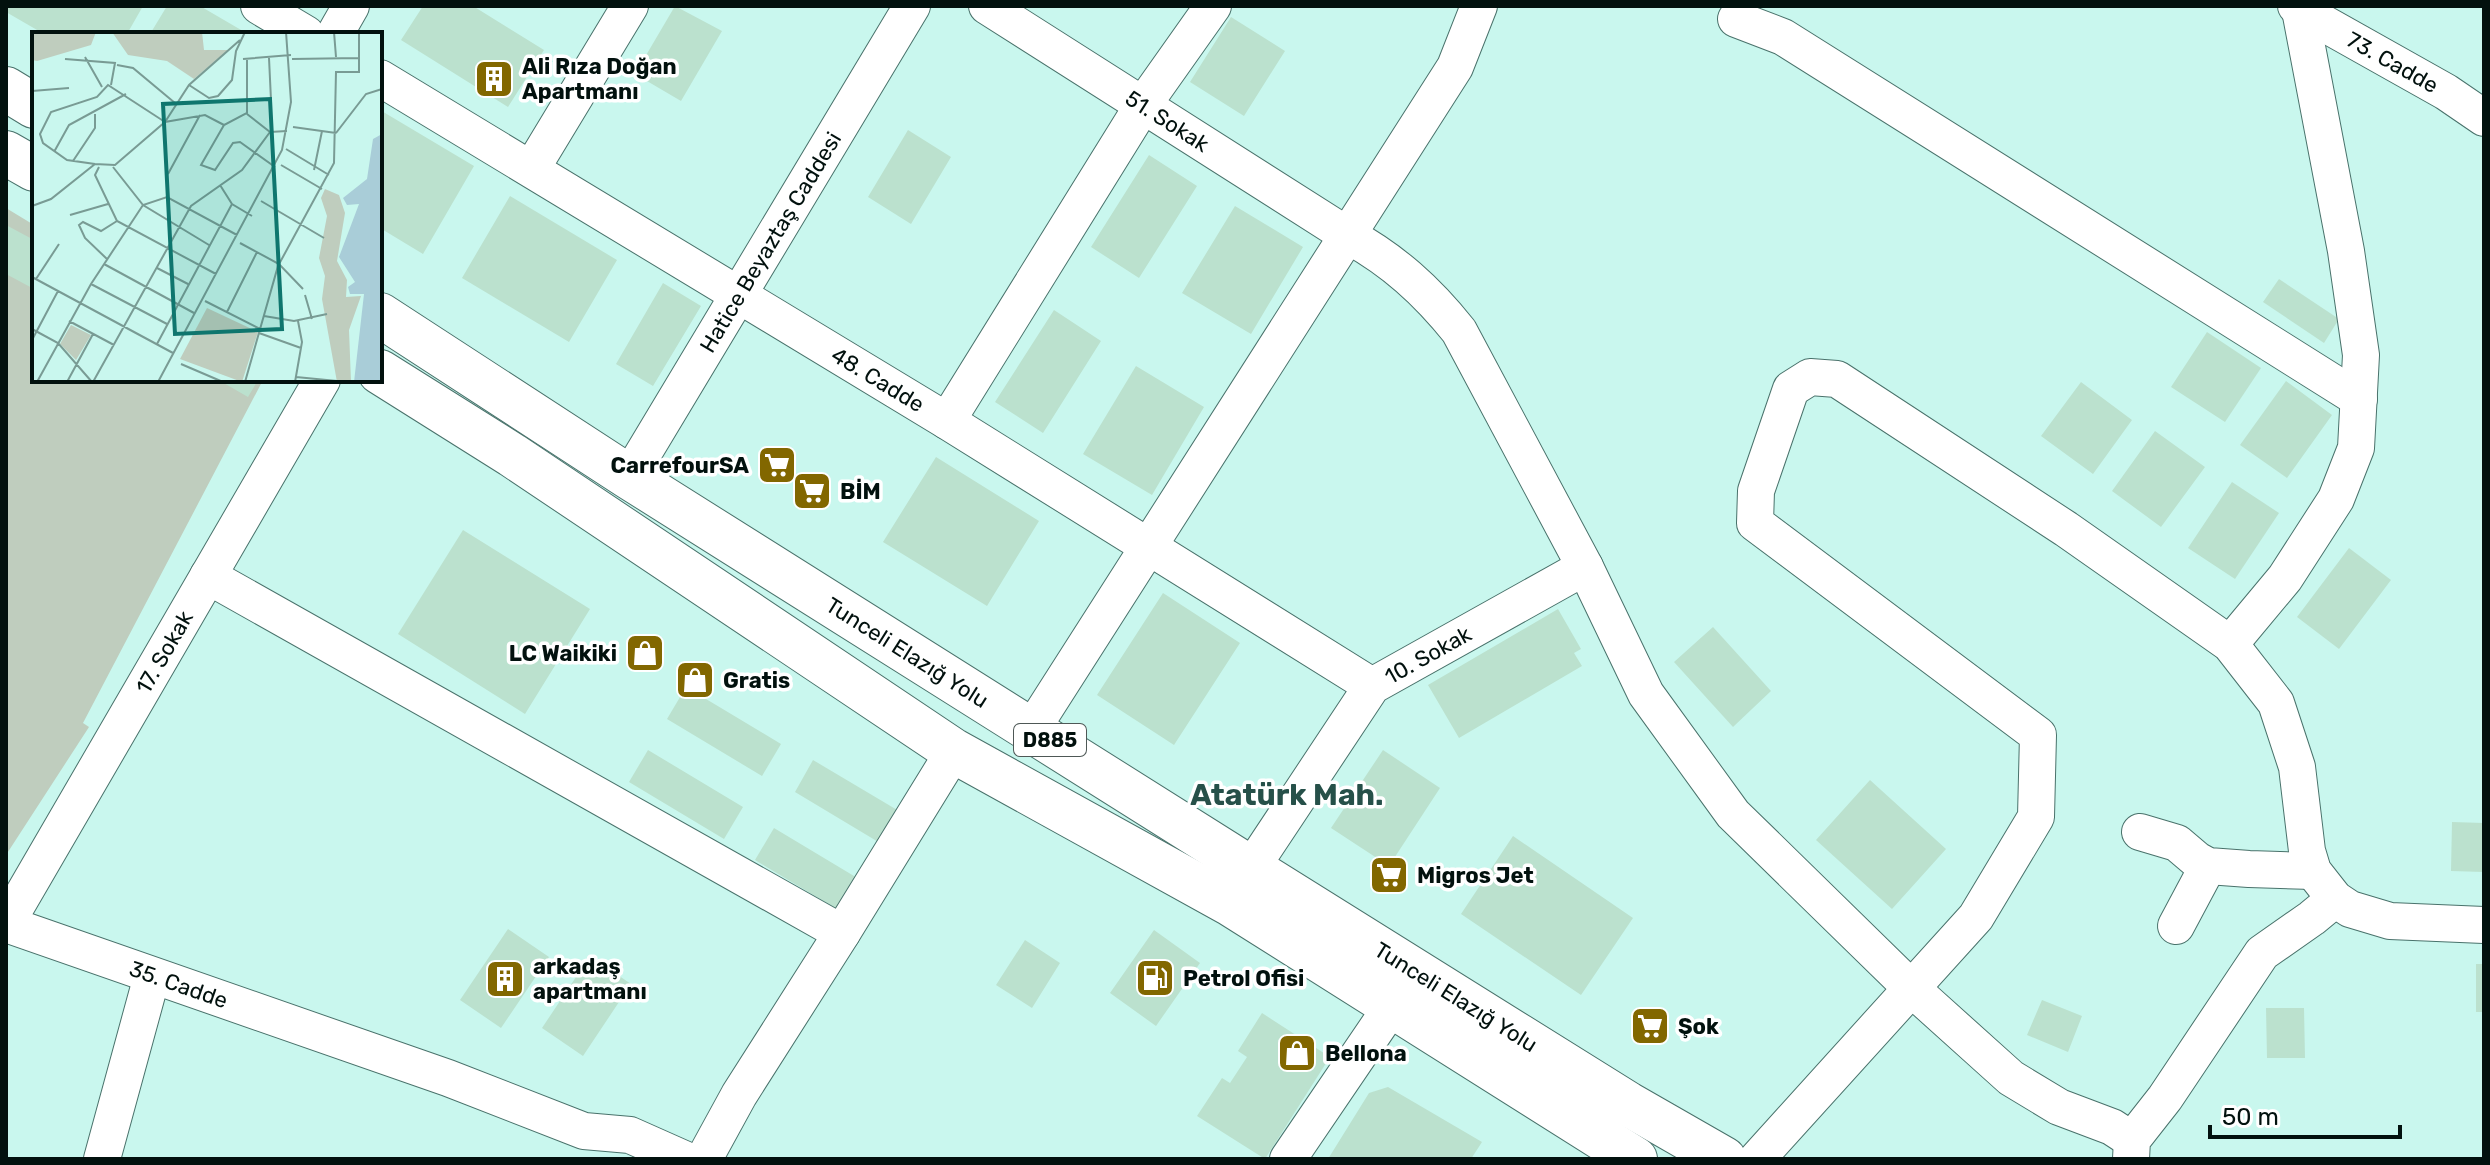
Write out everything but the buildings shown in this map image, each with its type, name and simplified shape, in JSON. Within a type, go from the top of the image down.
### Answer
[{"type":"main road","points":[[6,89],[32,105]]},
{"type":"main road","points":[[6,153],[32,168]]},
{"type":"main road","name":"Tunceli Elazığ Yolu","points":[[382,316],[629,477],[1032,729],[1240,886],[1392,1006],[1635,1159]]},
{"type":"main road","name":"Tunceli Elazığ Yolu","points":[[382,373],[512,455],[954,751],[1240,886],[1724,1159]]},
{"type":"street","points":[[259,6],[303,32]]},
{"type":"street","points":[[336,32],[351,6]]},
{"type":"street","points":[[532,168],[630,6]]},
{"type":"street","name":"Hatice Beyaztaş Caddesi","points":[[629,477],[912,6]]},
{"type":"street","name":"51. Sokak","points":[[987,6],[1374,250],[1433,298],[1459,331],[1585,567],[1646,694],[1733,814],[1911,988],[2011,1078],[2059,1107],[2112,1127],[2132,1149]]},
{"type":"street","points":[[947,421],[1143,105],[1213,6]]},
{"type":"street","points":[[1032,729],[1455,67],[1479,6]]},
{"type":"street","points":[[2230,644],[2285,578],[2336,499],[2356,448],[2361,355],[2346,251],[2300,7]]},
{"type":"street","name":"73. Cadde","points":[[2300,7],[2446,92],[2484,118]]},
{"type":"street","points":[[1736,19],[1783,37],[2359,399]]},
{"type":"street","name":"48. Cadde","points":[[382,79],[947,421],[1372,686]]},
{"type":"street","points":[[1757,1159],[1976,917],[2036,817],[2038,735],[1755,523],[1756,491],[1791,389],[1810,377],[1837,379],[2066,529],[2230,644],[2276,703],[2297,767],[2307,851],[2313,871],[2335,899],[2350,909],[2390,921],[2484,925]]},
{"type":"street","name":"17. Sokak","points":[[6,924],[321,382]]},
{"type":"street","name":"10. Sokak","points":[[1240,886],[1372,686],[1585,567]]},
{"type":"street","points":[[208,576],[842,933]]},
{"type":"street","points":[[704,1159],[739,1095],[954,751]]},
{"type":"street","points":[[2140,832],[2177,843],[2208,866],[2313,871]]},
{"type":"street","points":[[2176,926],[2208,866]]},
{"type":"street","points":[[2132,1149],[2262,953],[2335,899]]},
{"type":"street","name":"35. Cadde","points":[[6,924],[448,1078],[618,1147],[684,1159]]},
{"type":"street","points":[[102,1159],[152,976]]},
{"type":"street","points":[[1288,1159],[1392,1006]]},
{"type":"green space","points":[[6,208],[32,224],[32,382],[262,382],[83,723],[89,727],[6,855]]},
{"type":"place","name":"Ali Rıza Doğan Apartmanı","points":[[494,79]]},
{"type":"place","name":"CarrefourSA","points":[[777,465]]},
{"type":"place","name":"BİM","points":[[812,491]]},
{"type":"place","name":"LC Waikiki","points":[[645,653]]},
{"type":"place","name":"Gratis","points":[[695,680]]},
{"type":"place","name":"Migros Jet","points":[[1389,875]]},
{"type":"place","name":"Petrol Ofisi","points":[[1155,978]]},
{"type":"place","name":"arkadaş apartmanı","points":[[505,979]]},
{"type":"place","name":"Şok","points":[[1650,1026]]},
{"type":"place","name":"Bellona","points":[[1297,1053]]},
{"type":"district","name":"Atatürk Mah.","points":[[1287,795]]}]
